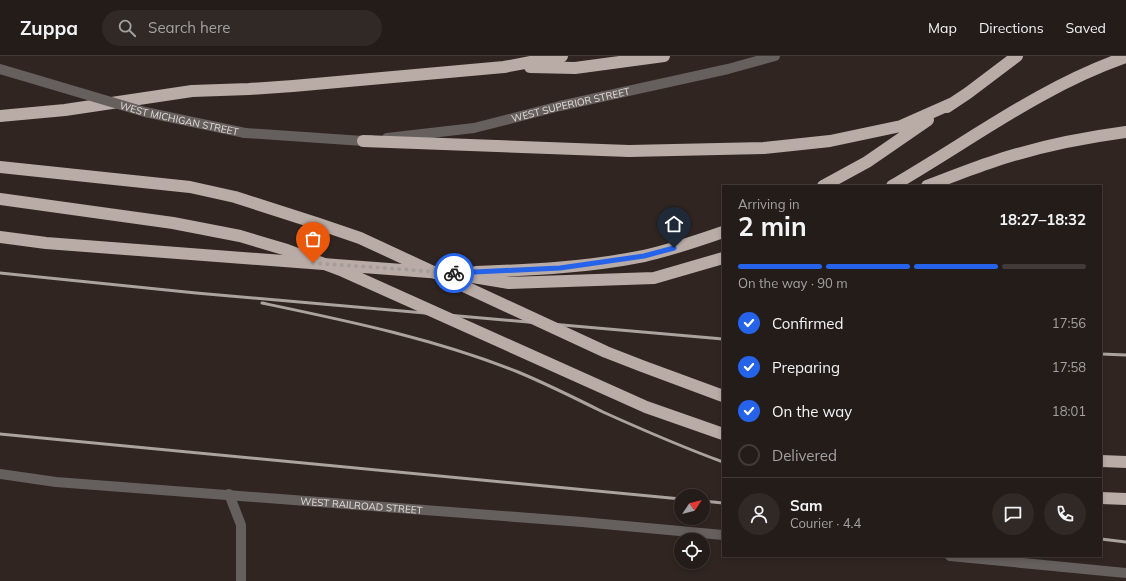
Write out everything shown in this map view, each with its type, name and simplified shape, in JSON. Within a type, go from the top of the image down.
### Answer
[{"type":"highway","points":[[0,116],[65,110],[192,91],[293,86],[504,67],[562,56]]},
{"type":"highway","points":[[504,67],[575,68],[664,56]]},
{"type":"highway","points":[[825,185],[867,162],[968,93],[1017,56]]},
{"type":"highway","points":[[894,185],[1040,95],[1079,75],[1126,57]]},
{"type":"highway","points":[[363,141],[629,151],[764,148],[830,141],[901,126],[953,103]]},
{"type":"highway","points":[[930,185],[993,161],[1049,145],[1091,136],[1126,132]]},
{"type":"highway","points":[[0,167],[190,187],[235,197],[360,238],[606,352],[722,396]]},
{"type":"highway","points":[[0,199],[173,223],[240,236],[286,250],[343,271],[646,407],[722,434]]},
{"type":"highway","points":[[455,274],[560,268],[644,256],[690,244],[722,232]]},
{"type":"highway","points":[[0,237],[46,243],[455,274],[509,283],[654,278],[722,258]]},
{"type":"highway","points":[[1102,461],[1126,462]]},
{"type":"highway","points":[[1102,498],[1126,500]]},
{"type":"street","name":"WEST SUPERIOR STREET","points":[[363,141],[474,128],[568,104],[775,56]]},
{"type":"street","name":"WEST MICHIGAN STREET","points":[[0,69],[145,112],[245,133],[363,141]]},
{"type":"street","name":"WEST RAILROAD STREET","points":[[0,474],[56,482],[582,522],[722,535]]},
{"type":"street","points":[[229,494],[241,525],[241,581]]},
{"type":"street","points":[[960,557],[1126,573]]},
{"type":"railway","points":[[0,273],[196,293],[722,339]]},
{"type":"railway","points":[[262,303],[424,340],[487,360],[540,381],[648,432],[722,462]]},
{"type":"railway","points":[[1102,354],[1126,355]]},
{"type":"railway","points":[[0,434],[674,498]]},
{"type":"railway","points":[[710,502],[722,503]]},
{"type":"railway","points":[[1102,539],[1126,542]]},
{"type":"way so far","points":[[313,263],[454,273]]},
{"type":"route","points":[[454,273],[560,268],[644,256],[674,248]]}]
